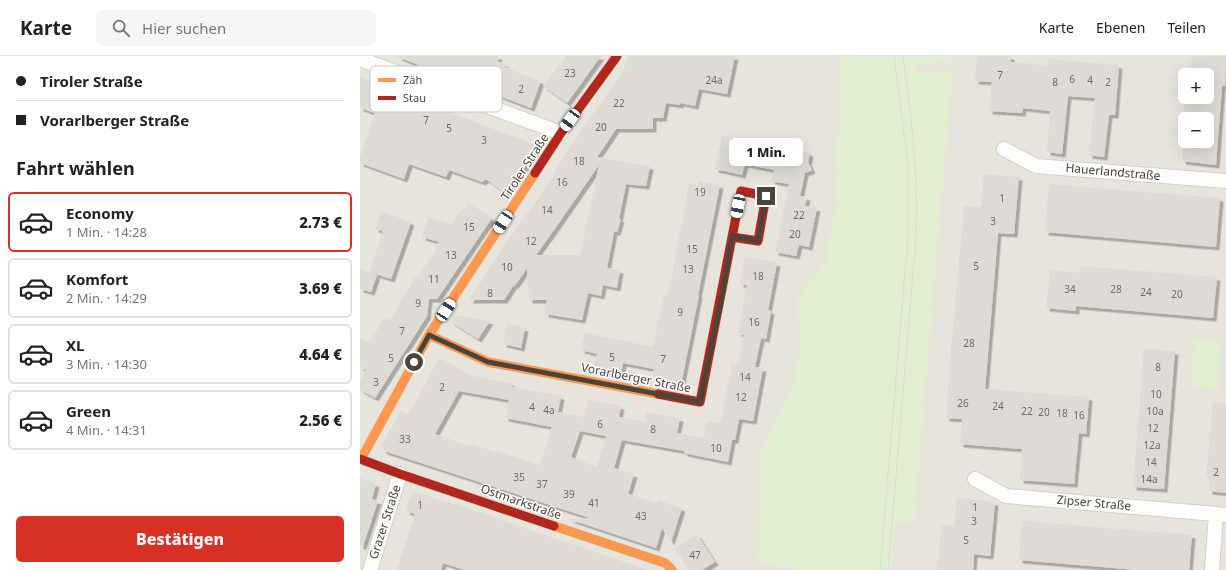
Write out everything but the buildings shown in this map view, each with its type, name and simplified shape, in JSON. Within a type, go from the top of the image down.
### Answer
[{"type":"street","name":"Tiroler Straße","points":[[360,459],[429,335],[561,133],[617,56]]},
{"type":"street","points":[[360,59],[379,66]]},
{"type":"street","points":[[502,111],[561,133]]},
{"type":"street","name":"Hauerlandstraße","points":[[1004,149],[1036,166],[1226,181]]},
{"type":"street","name":"Vorarlberger Straße","points":[[429,335],[488,362],[700,402],[723,290],[732,236],[741,191],[766,196],[758,241],[732,236]]},
{"type":"street","name":"Ostmarkstraße","points":[[360,459],[400,474],[665,563],[672,570]]},
{"type":"street","name":"Grazer Straße","points":[[370,570],[400,474]]},
{"type":"street","name":"Zipser Straße","points":[[975,479],[1006,496],[1221,514]]},
{"type":"street","points":[[1212,570],[1221,514]]},
{"type":"shaded area","points":[[360,56],[1226,56],[1226,570],[360,570]]},
{"type":"shaded area","points":[[1225,336],[1226,337],[1226,395],[1219,394]]},
{"type":"shaded area","points":[[1019,517],[1196,532],[1193,570],[1099,570],[1015,563]]},
{"type":"green space","points":[[840,56],[953,56],[953,61],[918,64],[919,73],[943,72],[952,74],[914,522],[895,522],[891,570],[796,570],[758,561],[761,451],[792,387],[799,354],[798,297],[825,264],[838,193],[834,155],[840,125]]},
{"type":"green space","points":[[1195,340],[1221,342],[1217,389],[1191,387]]},
{"type":"tram line","points":[[880,570],[908,235],[908,164],[894,56]]},
{"type":"tram line","points":[[888,570],[917,213],[915,168],[903,56]]},
{"type":"traffic: slow","points":[[361,459],[429,335],[535,173]]},
{"type":"traffic: slow","points":[[429,335],[488,362],[658,394]]},
{"type":"traffic: slow","points":[[554,526],[665,563],[672,570]]},
{"type":"traffic: jam","points":[[535,173],[561,133],[617,56]]},
{"type":"traffic: jam","points":[[658,394],[700,402],[710,349],[741,191],[766,196],[758,241],[732,237]]},
{"type":"traffic: jam","points":[[360,459],[554,526]]},
{"type":"route","points":[[414,362],[429,335],[488,362],[700,402],[723,290],[732,236],[758,241],[766,196]]}]
